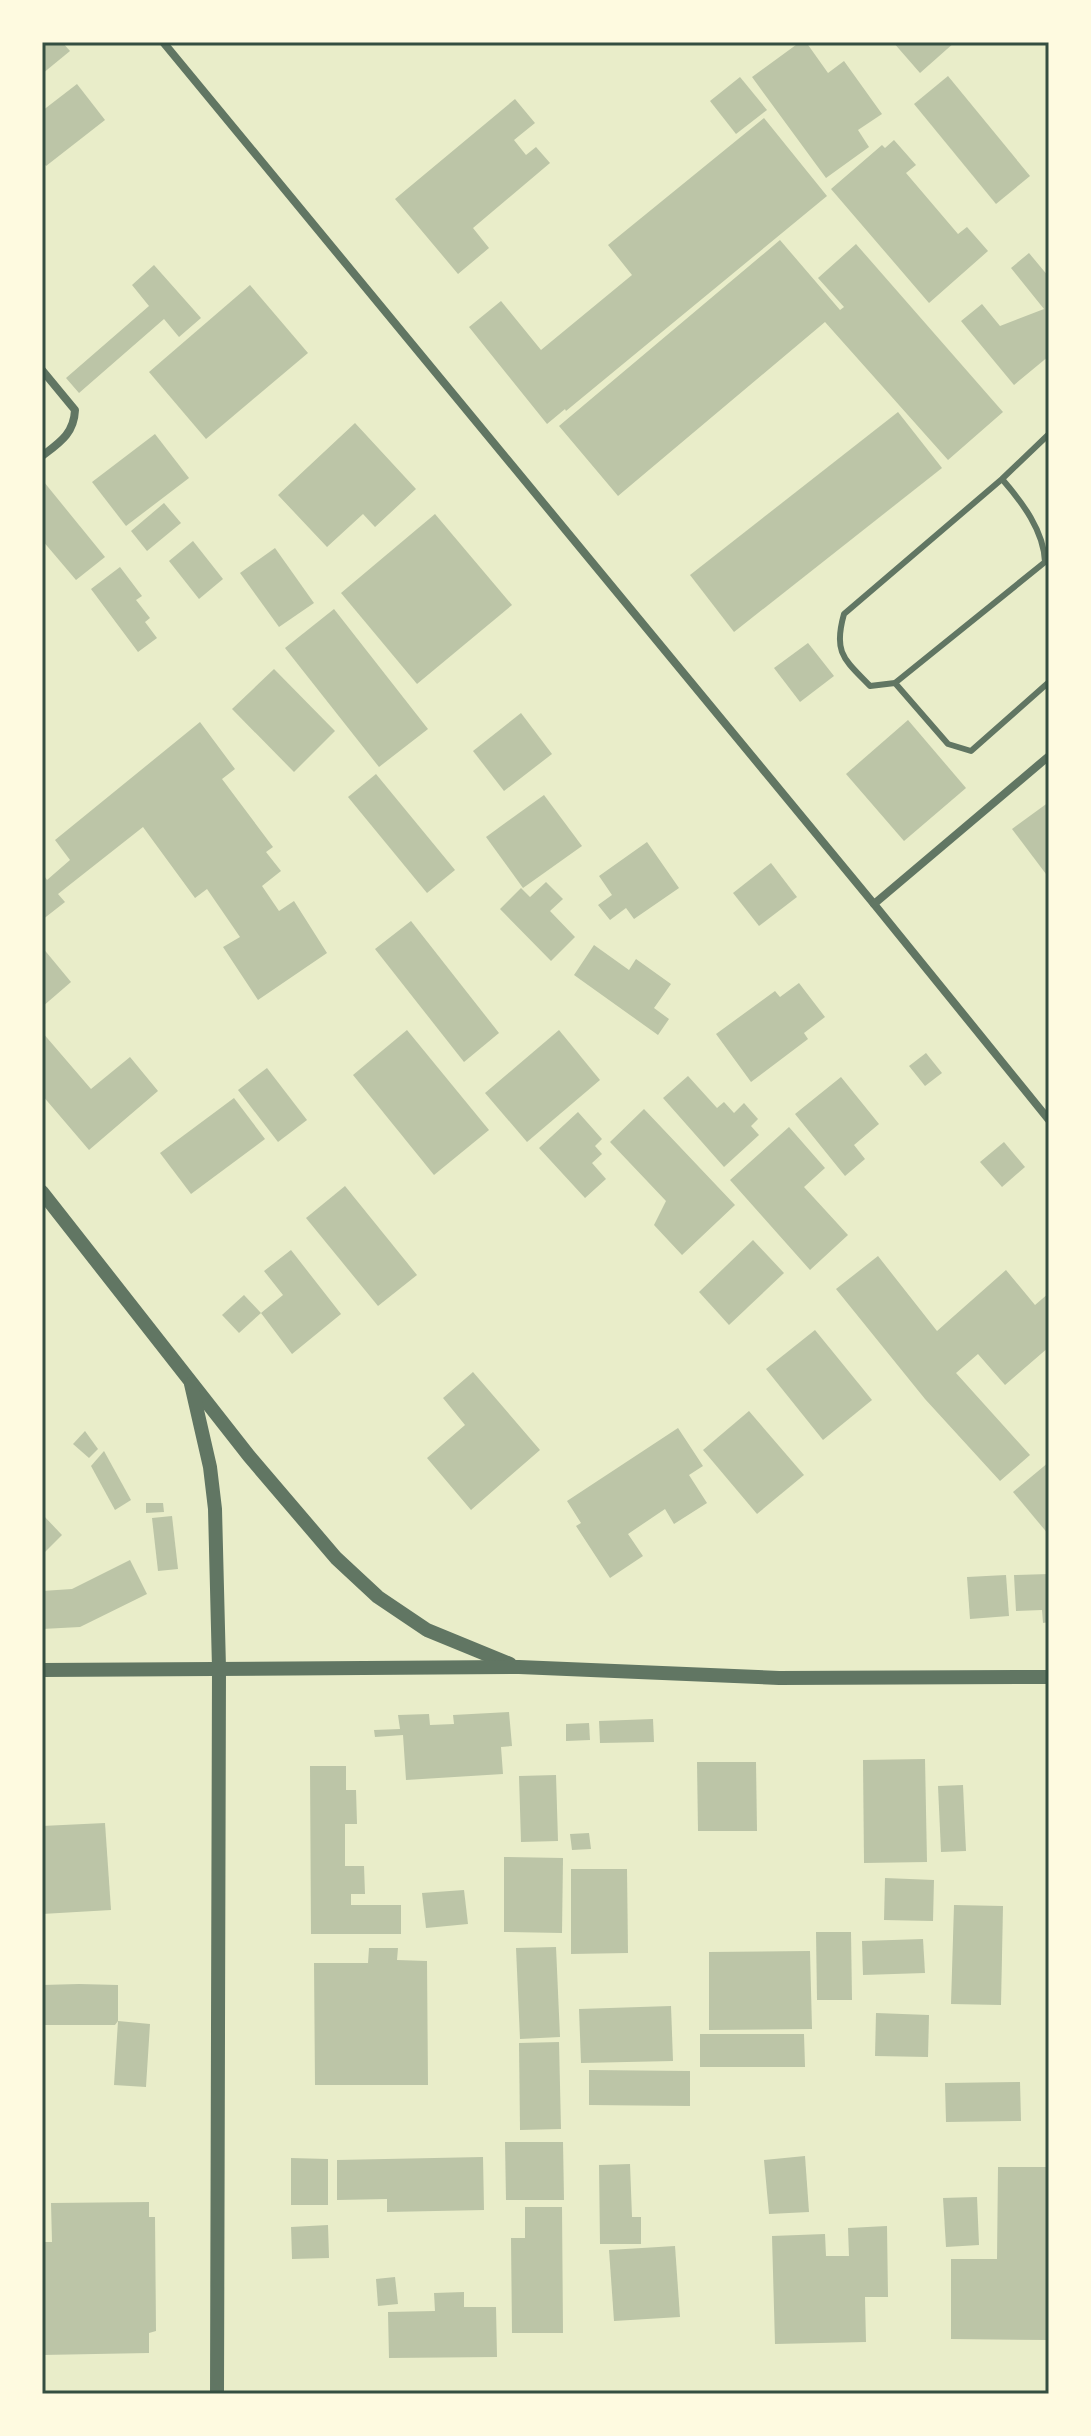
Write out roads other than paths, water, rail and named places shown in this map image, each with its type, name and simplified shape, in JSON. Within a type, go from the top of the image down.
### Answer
[{"type":"street","points":[[163,42],[1049,1120]]},
{"type":"street","points":[[42,370],[75,410],[67,436],[42,456]]},
{"type":"street","points":[[874,904],[1049,756]]},
{"type":"street","points":[[42,1192],[191,1384],[336,1558],[378,1597],[427,1630],[519,1667]]},
{"type":"street","points":[[191,1384],[210,1467],[215,1509],[219,1668],[217,2394]]},
{"type":"street","points":[[42,1670],[519,1667],[779,1678],[1049,1677]]},
{"type":"lane","points":[[1002,479],[1021,500],[1044,546],[1047,563],[895,683],[870,686],[845,660],[838,637],[844,614],[1002,479],[1049,434]]},
{"type":"lane","points":[[895,683],[948,744],[971,751],[1049,682]]}]
